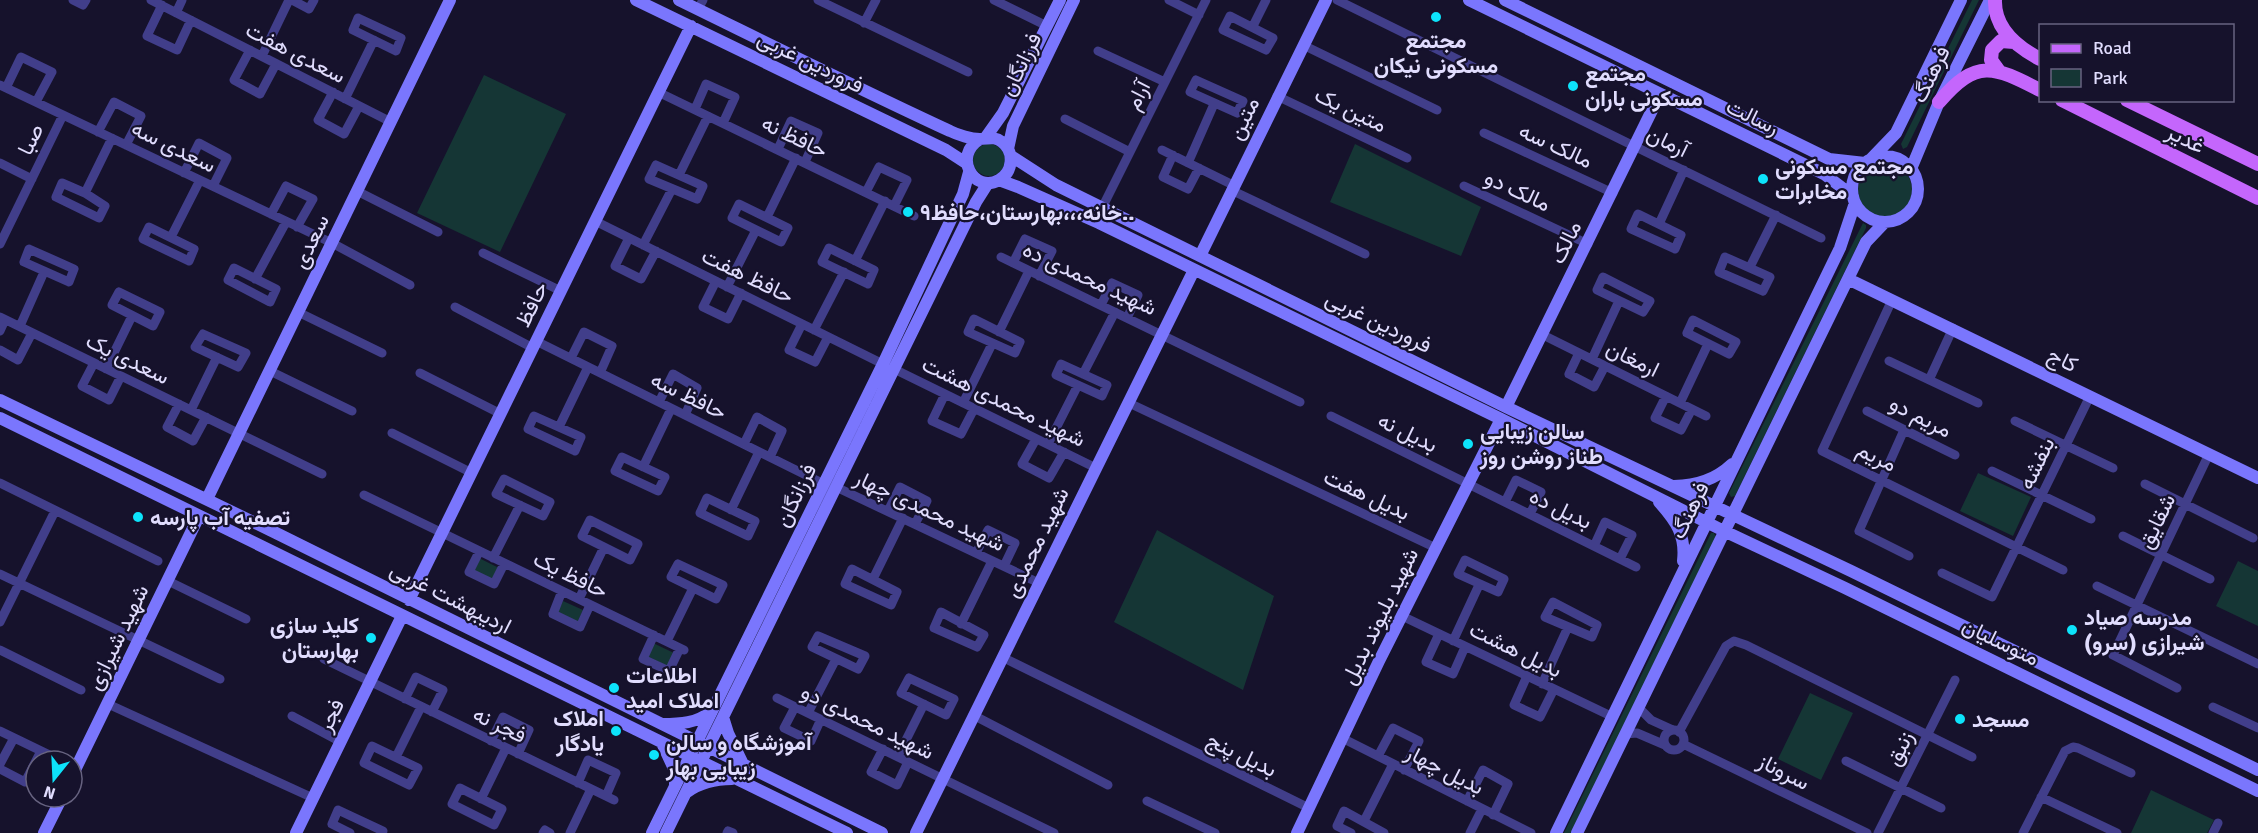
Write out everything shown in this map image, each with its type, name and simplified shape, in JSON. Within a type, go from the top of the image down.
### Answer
[{"type":"main road","name":"سعدی","points":[[207,499],[450,0]]},
{"type":"main road","name":"فروردین غربی","points":[[636,0],[946,150],[968,167]]},
{"type":"main road","name":"فروردین غربی","points":[[679,0],[701,5],[849,84],[954,133],[983,138]]},
{"type":"main road","name":"فرزانگان","points":[[983,138],[1003,113],[1060,0]]},
{"type":"main road","name":"فرزانگان","points":[[1010,152],[1013,126],[1074,0]]},
{"type":"main road","name":"متین","points":[[1200,256],[1326,0]]},
{"type":"main road","name":"رسالت","points":[[1469,0],[1824,174],[1854,200]]},
{"type":"main road","name":"رسالت","points":[[1505,0],[1829,159],[1868,161]]},
{"type":"main road","name":"فرهنگ","points":[[1868,161],[1896,133],[1961,0]]},
{"type":"main road","name":"فرهنگ","points":[[1911,169],[1939,102],[1990,0]]},
{"type":"main road","points":[[1995,0],[1996,15],[2003,29],[2024,51],[2039,58]]},
{"type":"main road","name":"حافظ","points":[[410,600],[690,26]]},
{"type":"main road","points":[[1999,71],[1991,60],[1992,50],[2001,41],[2014,42]]},
{"type":"main road","points":[[1939,102],[1957,83],[1971,74],[1986,70],[1999,71],[2039,90]]},
{"type":"main road","name":"مالک","points":[[1504,413],[1660,94]]},
{"type":"main road","name":"غدیر","points":[[2066,102],[2258,198]]},
{"type":"main road","name":"غدیر","points":[[2131,102],[2258,164]]},
{"type":"main road","points":[[983,138],[999,140],[1010,152],[1009,170],[994,181],[981,181],[968,167],[969,149],[983,138]]},
{"type":"main road","name":"فروردین غربی","points":[[1010,152],[1056,185],[1200,256],[1504,413],[1724,531]]},
{"type":"main road","points":[[1886,156],[1893,157],[1906,163],[1911,169],[1918,182],[1918,197],[1906,215],[1900,219],[1885,222],[1864,215],[1854,200],[1856,174],[1868,161],[1886,156]]},
{"type":"main road","name":"فرزانگان","points":[[888,367],[963,194],[968,167]]},
{"type":"main road","name":"فروردین غربی","points":[[994,181],[1018,187],[1099,223],[1194,270],[1732,515]]},
{"type":"main road","name":"فرزانگان","points":[[652,833],[680,790],[703,745],[888,367],[981,193],[994,181]]},
{"type":"main road","name":"فرهنگ","points":[[1556,833],[1840,248],[1854,200]]},
{"type":"main road","name":"فرهنگ","points":[[1577,833],[1866,242],[1885,222]]},
{"type":"main road","name":"شهید محمدی","points":[[916,833],[1194,270]]},
{"type":"main road","name":"کاج","points":[[1848,279],[2258,478]]},
{"type":"main road","name":"اردیبهشت غربی","points":[[0,399],[882,833]]},
{"type":"main road","name":"شهید بلیوند بدیل","points":[[1297,833],[1504,413]]},
{"type":"main road","name":"اردیبهشت غربی","points":[[0,418],[847,833]]},
{"type":"main road","points":[[1672,486],[1706,481],[1721,474],[1737,459]]},
{"type":"main road","points":[[1655,496],[1680,531],[1685,546],[1682,572]]},
{"type":"main road","name":"متوسلیان","points":[[1732,515],[2258,770]]},
{"type":"main road","name":"شهید شیرازی","points":[[84,749],[199,516]]},
{"type":"main road","name":"متوسلیان","points":[[1724,531],[2258,791]]},
{"type":"main road","points":[[1845,588],[1851,571]]},
{"type":"main road","name":"فجر","points":[[296,833],[402,616]]},
{"type":"main road","points":[[660,724],[683,724],[718,714],[744,766]]},
{"type":"main road","points":[[661,742],[675,771],[680,790],[707,782],[736,779]]},
{"type":"main road","name":"فرزانگان","points":[[666,833],[680,790]]},
{"type":"main road","points":[[44,833],[56,809]]},
{"type":"street","points":[[73,0],[83,5],[86,0]]},
{"type":"street","name":"سعدی هفت","points":[[152,0],[391,122]]},
{"type":"street","points":[[176,13],[182,0]]},
{"type":"street","points":[[262,56],[290,0],[309,9],[314,0]]},
{"type":"street","points":[[818,0],[968,72]]},
{"type":"street","points":[[864,23],[876,0]]},
{"type":"street","points":[[994,0],[1047,26]]},
{"type":"street","points":[[1169,0],[1199,15]]},
{"type":"street","name":"آرام","points":[[1102,208],[1206,0]]},
{"type":"street","points":[[1253,26],[1266,0]]},
{"type":"street","name":"آرمان","points":[[1337,0],[1821,238]]},
{"type":"street","points":[[162,5],[147,36],[177,50],[191,20]]},
{"type":"street","points":[[1230,16],[1253,26],[1273,38],[1266,50],[1223,30],[1230,16]]},
{"type":"street","points":[[358,18],[401,38],[396,51],[374,40],[352,30],[358,18]]},
{"type":"street","points":[[345,99],[374,40]]},
{"type":"street","points":[[1303,45],[1437,110]]},
{"type":"street","points":[[250,50],[234,80],[260,94],[276,64]]},
{"type":"street","points":[[1098,51],[1165,82]]},
{"type":"street","points":[[3,86],[21,57],[52,72],[36,102]]},
{"type":"street","points":[[1196,80],[1243,100],[1237,113],[1214,104],[1190,93],[1196,80]]},
{"type":"street","points":[[694,109],[706,84],[735,97],[723,123]]},
{"type":"street","name":"سعدی سه","points":[[3,86],[332,243],[410,285]]},
{"type":"street","points":[[333,92],[318,120],[344,134],[359,106]]},
{"type":"street","name":"حافظ نه","points":[[658,92],[914,216]]},
{"type":"street","name":"متین یک","points":[[1277,96],[1407,158]]},
{"type":"street","points":[[98,132],[114,102],[141,116],[126,145]]},
{"type":"street","points":[[1188,163],[1214,104]]},
{"type":"street","name":"صبا","points":[[0,244],[63,115]]},
{"type":"street","points":[[679,175],[708,116]]},
{"type":"street","points":[[1065,119],[1130,152]]},
{"type":"street","points":[[767,217],[818,133],[791,121],[778,149]]},
{"type":"street","name":"مالک سه","points":[[1484,133],[1613,193]]},
{"type":"street","points":[[85,193],[112,138]]},
{"type":"street","points":[[184,172],[199,143],[227,158],[213,186]]},
{"type":"street","points":[[1162,150],[1365,254]]},
{"type":"street","points":[[1173,155],[1163,177],[1188,189],[1199,168]]},
{"type":"street","points":[[0,163],[32,179]]},
{"type":"street","points":[[656,165],[703,186],[697,200],[672,189],[649,178],[656,165]]},
{"type":"street","points":[[855,261],[889,203],[907,180],[879,167],[866,192]]},
{"type":"street","points":[[1659,224],[1684,170]]},
{"type":"street","points":[[171,237],[200,180]]},
{"type":"street","points":[[62,183],[85,193],[105,206],[99,218],[56,197],[62,183]]},
{"type":"street","points":[[271,214],[286,186],[313,199],[297,227]]},
{"type":"street","name":"مالک دو","points":[[1464,186],[1588,244]]},
{"type":"street","points":[[643,245],[672,189]]},
{"type":"street","points":[[357,191],[438,232]]},
{"type":"street","points":[[739,204],[788,228],[781,242],[756,230],[732,218],[739,204]]},
{"type":"street","points":[[1638,214],[1659,224],[1681,235],[1675,249],[1631,229],[1638,214]]},
{"type":"street","points":[[1750,267],[1776,215]]},
{"type":"street","name":"حافظ هفت","points":[[595,221],[888,367]]},
{"type":"street","points":[[255,279],[286,222]]},
{"type":"street","points":[[149,227],[171,237],[194,249],[189,261],[143,239],[149,227]]},
{"type":"street","points":[[727,287],[756,230]]},
{"type":"street","points":[[629,238],[615,266],[641,279],[656,251]]},
{"type":"street","points":[[1013,263],[1025,239],[1052,251],[1039,276]]},
{"type":"street","points":[[829,248],[874,270],[868,284],[844,272],[822,262],[829,248]]},
{"type":"street","points":[[29,249],[74,269],[69,282],[44,272],[24,262],[29,249]]},
{"type":"street","points":[[483,253],[561,291]]},
{"type":"street","points":[[1725,256],[1750,267],[1770,277],[1763,291],[1719,272],[1725,256]]},
{"type":"street","name":"شهید محمدی ده","points":[[1000,257],[1300,402]]},
{"type":"street","points":[[234,268],[255,279],[276,289],[270,302],[228,280],[234,268]]},
{"type":"street","points":[[999,332],[1029,271]]},
{"type":"street","points":[[20,327],[44,272]]},
{"type":"street","points":[[814,330],[844,272]]},
{"type":"street","points":[[1603,277],[1650,301],[1643,312],[1619,301],[1597,290],[1603,277]]},
{"type":"street","points":[[716,281],[703,307],[728,319],[741,293]]},
{"type":"street","points":[[1101,305],[1112,283],[1129,291],[1138,296],[1127,318]]},
{"type":"street","points":[[119,292],[160,312],[153,326],[132,316],[112,305],[119,292]]},
{"type":"street","name":"مریم","points":[[1892,300],[1822,451],[2063,570]]},
{"type":"street","points":[[1592,359],[1619,301]]},
{"type":"street","name":"حافظ سه","points":[[455,307],[535,345],[571,358],[770,458],[830,485]]},
{"type":"street","points":[[298,312],[382,352]]},
{"type":"street","points":[[1083,374],[1115,312]]},
{"type":"street","points":[[106,369],[132,316]]},
{"type":"street","points":[[0,331],[3,318]]},
{"type":"street","name":"سعدی یک","points":[[3,318],[322,474]]},
{"type":"street","points":[[974,319],[1020,344],[1014,354],[992,344],[968,331],[974,319]]},
{"type":"street","points":[[1693,320],[1736,342],[1729,354],[1708,344],[1686,333],[1693,320]]},
{"type":"street","points":[[802,324],[789,350],[815,362],[828,337]]},
{"type":"street","points":[[1929,380],[1953,328]]},
{"type":"street","points":[[571,358],[584,332],[612,346],[600,373]]},
{"type":"street","points":[[0,350],[18,360],[32,333]]},
{"type":"street","points":[[203,334],[246,353],[238,367],[217,357],[195,347],[203,334]]},
{"type":"street","name":"ارمغان","points":[[1543,335],[1706,416]]},
{"type":"street","points":[[963,403],[992,344]]},
{"type":"street","points":[[1680,403],[1708,344]]},
{"type":"street","points":[[1579,353],[1569,374],[1594,387],[1605,366]]},
{"type":"street","points":[[191,410],[217,357]]},
{"type":"street","points":[[1889,361],[1978,403]]},
{"type":"street","points":[[94,363],[82,386],[109,400],[121,376]]},
{"type":"street","points":[[1062,364],[1108,386],[1101,397],[1078,385],[1057,374],[1062,364]]},
{"type":"street","points":[[559,427],[588,367]]},
{"type":"street","name":"شهید محمدی هشت","points":[[888,367],[1096,468]]},
{"type":"street","points":[[270,371],[352,411]]},
{"type":"street","points":[[420,373],[501,414]]},
{"type":"street","points":[[658,402],[673,374],[697,388],[685,415]]},
{"type":"street","points":[[1048,444],[1078,385]]},
{"type":"street","points":[[945,394],[932,421],[961,434],[974,408]]},
{"type":"street","points":[[1666,396],[1655,418],[1681,430],[1692,409]]},
{"type":"street","name":"بنفشه","points":[[1942,573],[1992,597],[2090,396]]},
{"type":"street","name":"بدیل هفت","points":[[1129,403],[1436,548]]},
{"type":"street","points":[[179,404],[167,427],[193,441],[206,417]]},
{"type":"street","points":[[643,467],[672,409]]},
{"type":"street","name":"مریم دو","points":[[1867,411],[1955,455],[1904,430],[1881,480]]},
{"type":"street","points":[[534,416],[559,427],[581,438],[575,451],[528,429],[534,416]]},
{"type":"street","name":"بدیل نه","points":[[1331,416],[1468,484]]},
{"type":"street","points":[[744,444],[757,417],[782,431],[770,458]]},
{"type":"street","points":[[2015,421],[2113,468]]},
{"type":"street","points":[[392,433],[472,473]]},
{"type":"street","points":[[1036,439],[1022,464],[1049,478],[1064,452]]},
{"type":"street","points":[[731,510],[759,452]]},
{"type":"street","name":"شقایق","points":[[2177,688],[2113,655],[2209,454]]},
{"type":"street","points":[[622,457],[643,467],[664,477],[658,491],[615,471],[622,457]]},
{"type":"street","points":[[1992,471],[2091,519]]},
{"type":"street","points":[[504,479],[550,502],[543,516],[520,505],[496,494],[504,479]]},
{"type":"street","points":[[1505,502],[1516,480],[1541,492],[1530,514]]},
{"type":"street","points":[[1881,480],[1859,531],[1909,556]]},
{"type":"street","points":[[0,483],[158,561]]},
{"type":"street","name":"بدیل ده","points":[[1468,484],[1636,567]]},
{"type":"street","points":[[2145,484],[2253,538]]},
{"type":"street","name":"شهید محمدی چهار","points":[[830,485],[1039,583]]},
{"type":"street","points":[[888,512],[900,487],[927,501],[915,524]]},
{"type":"street","name":"حافظ یک","points":[[364,495],[479,552],[667,641],[682,649],[669,671],[643,659],[654,635]]},
{"type":"street","points":[[707,498],[731,510],[755,521],[748,536],[700,513],[707,498]]},
{"type":"street","points":[[493,558],[520,505]]},
{"type":"street","points":[[0,622],[55,511]]},
{"type":"street","points":[[873,579],[903,518]]},
{"type":"street","points":[[590,520],[638,544],[630,560],[604,547],[582,536],[590,520]]},
{"type":"street","points":[[1594,546],[1605,522],[1623,530],[1632,535],[1620,559]]},
{"type":"street","points":[[976,553],[988,530],[1015,543],[1004,566]]},
{"type":"street","points":[[2123,536],[2210,579]]},
{"type":"street","points":[[579,599],[604,547]]},
{"type":"street","points":[[479,552],[469,572],[494,584],[504,564]]},
{"type":"street","points":[[1465,560],[1504,579],[1498,592],[1479,585],[1458,574],[1465,560]]},
{"type":"street","points":[[961,624],[992,561]]},
{"type":"street","points":[[678,564],[723,585],[716,599],[693,588],[671,577],[678,564]]},
{"type":"street","points":[[852,569],[873,579],[897,592],[891,605],[844,584],[852,569]]},
{"type":"street","points":[[0,574],[220,680]]},
{"type":"street","points":[[168,581],[246,619]]},
{"type":"street","points":[[1453,640],[1479,585]]},
{"type":"street","points":[[2097,586],[2258,664]]},
{"type":"street","points":[[667,641],[693,588]]},
{"type":"street","points":[[562,591],[553,614],[580,627],[590,605]]},
{"type":"street","points":[[1553,603],[1597,625],[1592,637],[1568,627],[1545,617],[1553,603]]},
{"type":"street","points":[[941,612],[961,624],[984,635],[977,647],[934,628],[941,612]]},
{"type":"street","name":"بدیل هشت","points":[[1402,616],[1613,717]]},
{"type":"street","points":[[1542,684],[1568,627]]},
{"type":"street","points":[[1439,634],[1426,662],[1453,674],[1465,647]]},
{"type":"street","points":[[818,636],[865,656],[858,669],[836,659],[812,647],[818,636]]},
{"type":"street","points":[[1665,745],[1665,735],[1676,731],[1726,646],[1734,641],[1928,734],[1972,758]]},
{"type":"street","points":[[0,650],[81,690]]},
{"type":"street","name":"بدیل پنج","points":[[1002,657],[1309,808]]},
{"type":"street","name":"فجر نه","points":[[324,659],[421,707],[578,783],[610,798],[616,773],[588,760],[578,783]]},
{"type":"street","points":[[808,713],[836,659]]},
{"type":"street","points":[[1527,676],[1514,705],[1540,717],[1554,689]]},
{"type":"street","points":[[405,699],[416,677],[443,690],[432,712]]},
{"type":"street","points":[[909,678],[954,699],[946,715],[924,704],[901,693],[909,678]]},
{"type":"street","name":"زنبق","points":[[1878,833],[1955,680]]},
{"type":"street","name":"شهید محمدی دو","points":[[777,698],[1054,833]]},
{"type":"street","points":[[108,704],[313,798]]},
{"type":"street","points":[[898,756],[924,704]]},
{"type":"street","points":[[396,757],[421,707]]},
{"type":"street","points":[[795,707],[784,728],[811,741],[821,719]]},
{"type":"street","points":[[1625,734],[1637,733],[1673,750],[1683,744],[1683,737],[1676,731],[1651,720],[1638,707]]},
{"type":"street","points":[[2212,707],[2258,728]]},
{"type":"street","points":[[973,715],[1108,785]]},
{"type":"street","points":[[292,716],[341,742]]},
{"type":"street","points":[[491,741],[502,717],[529,730],[518,754]]},
{"type":"street","points":[[1378,756],[1393,728],[1419,741],[1404,770]]},
{"type":"street","points":[[0,731],[37,749]]},
{"type":"street","points":[[0,764],[14,738]]},
{"type":"street","name":"بدیل چهار","points":[[1342,738],[1531,833]]},
{"type":"street","name":"سروناز","points":[[1683,744],[1867,833]]},
{"type":"street","points":[[372,746],[396,757],[418,768],[410,785],[364,763],[372,746]]},
{"type":"street","points":[[481,799],[506,748]]},
{"type":"street","points":[[2023,833],[2065,751],[2069,748],[2078,748],[2131,773]]},
{"type":"street","points":[[883,749],[871,772],[897,785],[908,762]]},
{"type":"street","points":[[1846,761],[1941,808]]},
{"type":"street","points":[[1364,821],[1393,764]]},
{"type":"street","points":[[0,769],[24,781]]},
{"type":"street","points":[[1467,801],[1483,770],[1508,784],[1493,815]]},
{"type":"street","points":[[460,788],[481,799],[502,809],[494,825],[452,804],[460,788]]},
{"type":"street","points":[[570,833],[591,789]]},
{"type":"street","points":[[2041,797],[2117,833]]},
{"type":"street","points":[[1147,801],[1215,833]]},
{"type":"street","points":[[1470,833],[1482,809]]},
{"type":"street","points":[[350,833],[332,824],[338,810],[383,831],[382,833]]},
{"type":"street","points":[[1351,833],[1336,826],[1344,811],[1384,833]]},
{"type":"street","points":[[2213,833],[2218,823]]},
{"type":"street","points":[[543,833],[544,830],[550,833]]},
{"type":"street","points":[[728,833],[729,831],[733,833]]},
{"type":"green space","points":[[1972,0],[1979,0],[1907,147],[1903,149],[1901,144]]},
{"type":"green space","points":[[484,75],[566,114],[500,252],[417,213]]},
{"type":"green space","points":[[989,144],[1001,148],[1005,160],[1001,172],[989,176],[977,172],[973,160],[977,148]]},
{"type":"green space","points":[[1355,144],[1481,207],[1461,256],[1330,202]]},
{"type":"green space","points":[[1885,163],[1895,165],[1904,171],[1910,180],[1912,190],[1910,200],[1904,209],[1895,215],[1885,217],[1875,215],[1866,209],[1860,200],[1858,190],[1860,180],[1866,171],[1875,165]]},
{"type":"green space","points":[[1863,223],[1866,228],[1735,496],[1731,497],[1729,493]]},
{"type":"green space","points":[[1978,473],[2031,497],[2013,536],[1960,511]]},
{"type":"green space","points":[[1157,530],[1274,596],[1243,690],[1114,622]]},
{"type":"green space","points":[[1711,533],[1714,533],[1716,537],[1571,833],[1564,833]]},
{"type":"green space","points":[[479,558],[499,568],[492,581],[473,571]]},
{"type":"green space","points":[[2238,561],[2258,571],[2258,626],[2216,606]]},
{"type":"green space","points":[[563,601],[583,610],[577,623],[557,613]]},
{"type":"green space","points":[[653,643],[674,653],[667,666],[647,656]]},
{"type":"green space","points":[[1810,693],[1853,713],[1821,780],[1778,759]]},
{"type":"green space","points":[[2151,790],[2214,820],[2207,833],[2131,833]]},
{"type":"place","name":"مجتمع مسکونی نیکان","points":[[1436,17]]},
{"type":"place","name":"مجتمع مسکونی باران","points":[[1573,86]]},
{"type":"place","name":"مجتمع مسکونی مخابرات","points":[[1763,179]]},
{"type":"place","name":"خانه،،،بهارستان،حافظ۹..","points":[[908,212]]},
{"type":"place","name":"سالن زیبایی طناز روشن روز","points":[[1468,444]]},
{"type":"place","name":"تصفیه آب پارسه","points":[[138,517]]},
{"type":"place","name":"مدرسه صیاد شیرازی (سرو)","points":[[2072,630]]},
{"type":"place","name":"کلید سازی بهارستان","points":[[371,638]]},
{"type":"place","name":"اطلاعات املاک امید","points":[[614,688]]},
{"type":"place","name":"مسجد","points":[[1960,719]]},
{"type":"place","name":"املاک یادگار","points":[[616,731]]},
{"type":"place","name":"آموزشگاه و سالن زیبایی بهار","points":[[654,755]]}]
